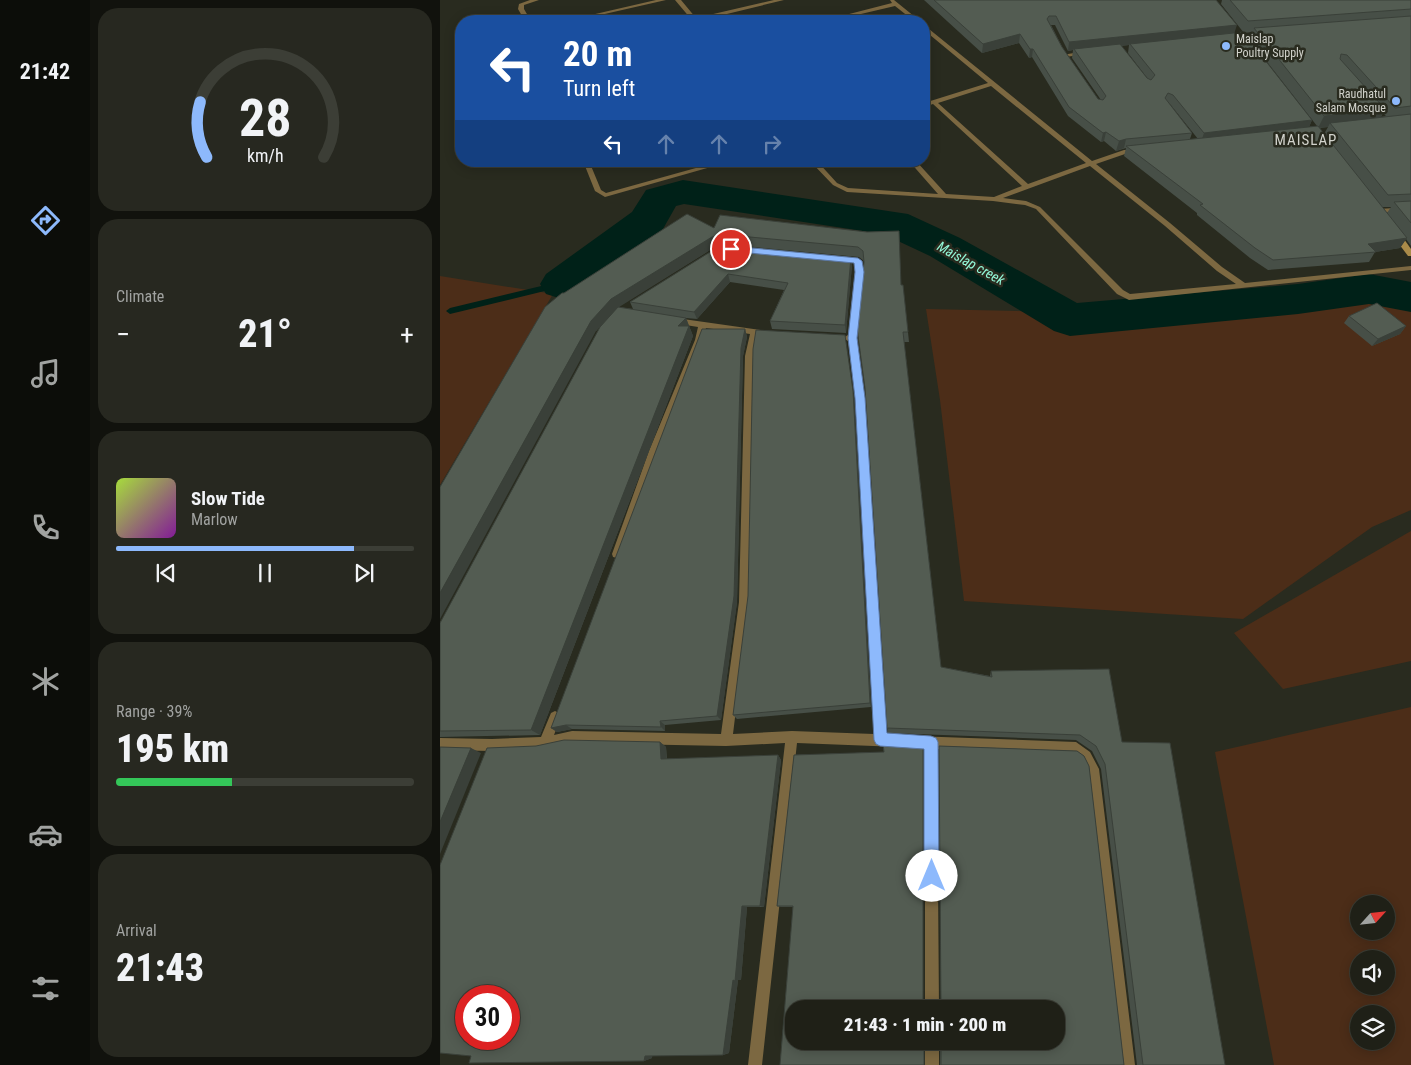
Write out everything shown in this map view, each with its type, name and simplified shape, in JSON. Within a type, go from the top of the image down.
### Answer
[{"type":"main road","points":[[1372,204],[1383,218]]},
{"type":"main road","points":[[1389,225],[1411,254]]},
{"type":"street","points":[[524,15],[521,9],[522,4],[536,0]]},
{"type":"street","points":[[595,15],[663,0]]},
{"type":"street","points":[[678,0],[689,15]]},
{"type":"street","points":[[719,15],[781,0]]},
{"type":"street","points":[[847,15],[894,2],[910,15]]},
{"type":"street","points":[[930,32],[1090,164],[1159,218],[1224,274],[1242,285]]},
{"type":"street","points":[[1062,48],[1070,62]]},
{"type":"street","points":[[1065,55],[1093,52]]},
{"type":"street","points":[[930,103],[992,84]]},
{"type":"street","points":[[934,102],[1028,188]]},
{"type":"street","points":[[993,200],[1124,152],[1143,151]]},
{"type":"street","points":[[588,167],[598,191],[605,196],[709,167]]},
{"type":"street","points":[[819,167],[835,184],[847,190],[1026,203],[1038,208],[1120,292],[1129,297],[1411,268]]},
{"type":"street","points":[[918,167],[945,197]]},
{"type":"street","points":[[1378,211],[1411,210]]},
{"type":"street","points":[[831,259],[858,261],[859,272],[852,338],[860,398],[880,740]]},
{"type":"street","points":[[666,319],[754,333],[781,335]]},
{"type":"street","points":[[614,564],[654,451],[699,340],[703,325]]},
{"type":"street","points":[[726,740],[744,602],[749,356],[754,333]]},
{"type":"street","points":[[834,338],[852,338]]},
{"type":"street","points":[[545,743],[559,708]]},
{"type":"street","points":[[440,744],[490,750],[545,743],[572,737],[726,740],[792,737],[1076,748],[1086,756],[1093,770],[1128,1065]]},
{"type":"street","points":[[755,1065],[792,737]]},
{"type":"street","points":[[931,742],[932,1000]]},
{"type":"street","points":[[932,1050],[932,1065]]},
{"type":"shaded area","points":[[440,276],[553,294],[440,485]]},
{"type":"shaded area","points":[[1329,290],[1411,304],[1411,510],[1372,527],[1243,619],[964,601],[940,400],[926,309],[1155,314]]},
{"type":"shaded area","points":[[1411,531],[1411,661],[1283,689],[1234,633]]},
{"type":"shaded area","points":[[1411,707],[1411,1065],[1274,1065],[1215,752]]},
{"type":"building","points":[[934,0],[1216,0],[1237,25],[1069,42],[1056,16],[1049,16],[1047,19],[1062,47],[1098,99],[1103,100],[1106,96],[1074,49],[1120,44],[1147,78],[1151,80],[1155,75],[1130,44],[1243,32],[1312,120],[1204,133],[1173,95],[1168,93],[1165,98],[1192,133],[1119,141],[1106,132],[1103,133],[1069,107],[1033,49],[1030,49],[1020,34],[983,44]]},
{"type":"building","points":[[1230,0],[1411,0],[1411,9],[1248,21]]},
{"type":"building","points":[[1411,16],[1411,106],[1395,108],[1347,55],[1341,54],[1340,59],[1385,109],[1324,116],[1254,28]]},
{"type":"building","points":[[1411,114],[1411,194],[1388,195],[1330,123]]},
{"type":"building","points":[[1318,126],[1407,238],[1368,244],[1376,252],[1273,260],[1255,248],[1200,205],[1203,204],[1126,146]]},
{"type":"building","points":[[1411,201],[1411,223],[1394,202]]},
{"type":"building","points":[[687,214],[714,228],[720,215],[867,232],[899,231],[901,285],[903,285],[908,332],[903,332],[941,667],[992,677],[991,671],[1109,669],[1122,742],[1170,743],[1225,1065],[1143,1065],[1105,764],[1096,746],[1080,735],[887,728],[865,388],[857,328],[864,262],[863,251],[858,247],[728,235],[712,237],[611,299],[591,321],[440,593],[440,487],[545,307],[562,293]]},
{"type":"building","points":[[729,245],[851,257],[845,325],[770,321],[788,283],[728,274],[694,312],[630,302],[718,247]]},
{"type":"building","points":[[1377,303],[1406,326],[1378,339],[1349,316]]},
{"type":"building","points":[[618,307],[686,318],[678,326],[689,326],[531,730],[440,731],[440,623],[600,327]]},
{"type":"building","points":[[702,329],[745,329],[741,348],[734,596],[717,716],[660,721],[661,727],[566,725],[551,728]]},
{"type":"building","points":[[756,330],[845,335],[853,391],[870,703],[733,715],[748,596],[753,349]]},
{"type":"building","points":[[564,740],[660,742],[661,759],[778,755],[760,906],[742,906],[735,981],[733,980],[723,1055],[645,1056],[644,1061],[469,1063],[471,1056],[440,1053],[440,865],[487,748],[536,746]]},
{"type":"building","points":[[883,743],[923,745],[923,1000],[785,1000],[793,906],[777,906],[794,755],[884,752]]},
{"type":"building","points":[[939,746],[1077,751],[1084,756],[1089,766],[1124,1065],[941,1065],[941,1050],[1065,1050],[1065,1000],[941,1000]]},
{"type":"building","points":[[440,747],[471,748],[440,822]]},
{"type":"building","points":[[785,1004],[785,1050],[924,1050],[924,1065],[780,1065]]},
{"type":"waterway","name":"Maislap creek","points":[[562,284],[648,220],[660,198],[683,192],[893,223],[945,247],[1070,320],[1298,299],[1369,289],[1411,297]]},
{"type":"waterway","points":[[450,311],[562,284]]},
{"type":"place","name":"Maislap Poultry Supply","points":[[1226,46]]},
{"type":"place","name":"Raudhatul Salam Mosque","points":[[1396,101]]},
{"type":"district","name":"MAISLAP","points":[[1306,140]]},
{"type":"route","points":[[731,249],[858,261],[859,272],[852,338],[860,398],[875,626],[880,740],[931,742],[932,876]]}]
